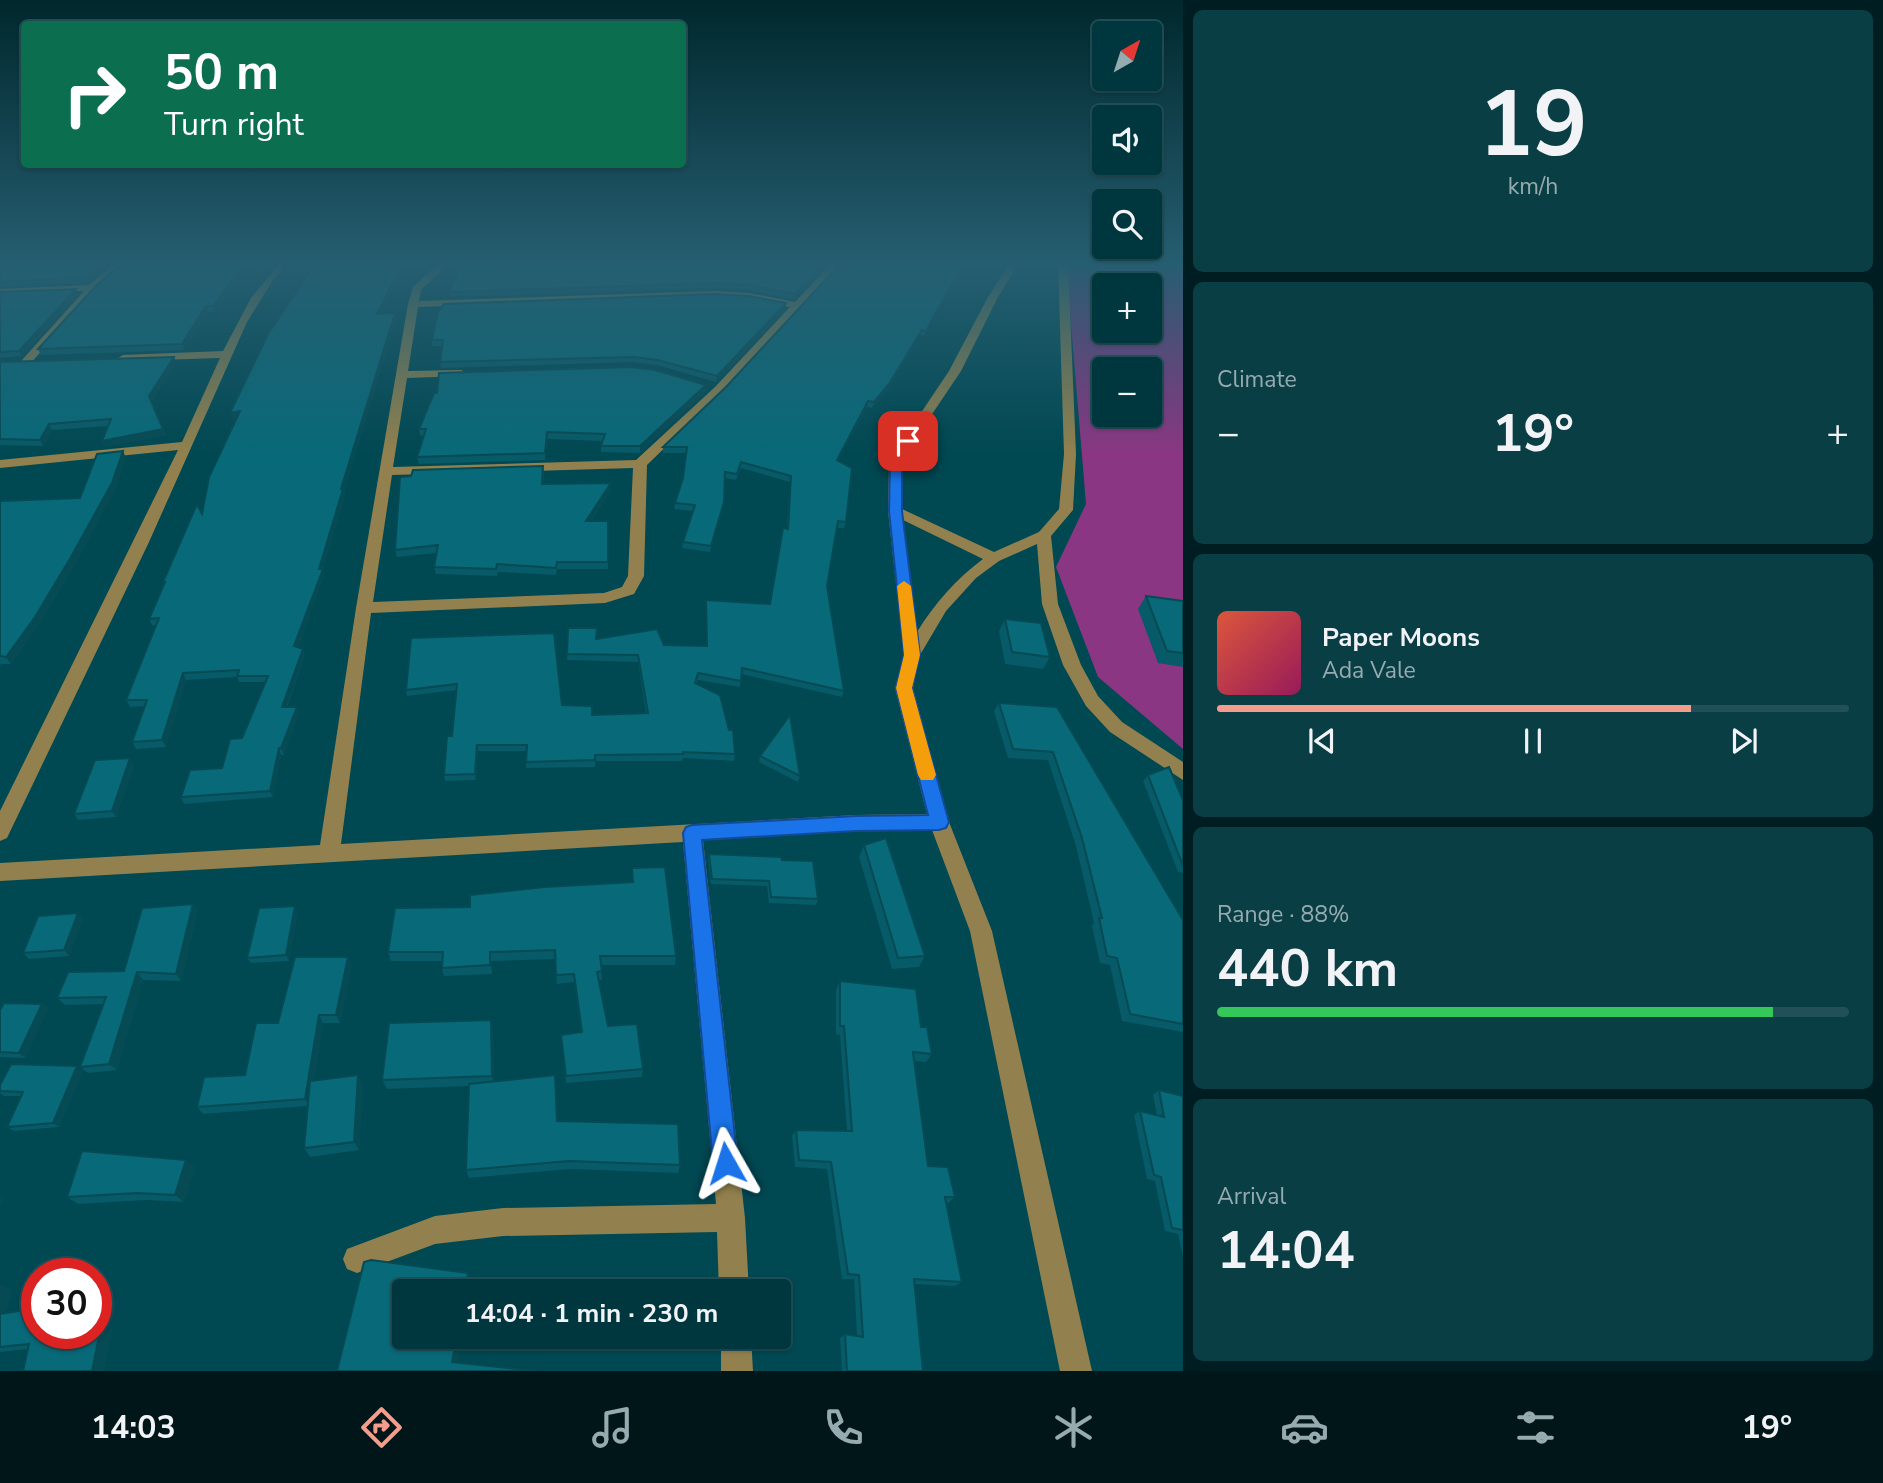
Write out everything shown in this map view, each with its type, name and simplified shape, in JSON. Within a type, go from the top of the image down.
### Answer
[{"type":"street","points":[[26,362],[57,327]]},
{"type":"street","points":[[0,832],[187,445],[241,327]]},
{"type":"street","points":[[329,853],[364,608],[409,327]]},
{"type":"street","points":[[364,608],[605,598],[622,594],[636,576],[640,464],[774,327]]},
{"type":"street","points":[[912,655],[895,511],[896,465],[908,441],[955,371],[978,327]]},
{"type":"street","points":[[1065,327],[1069,490],[1066,510],[1044,535],[994,558],[971,575],[940,608],[912,655],[904,688],[939,822],[981,932],[1076,1371]]},
{"type":"street","points":[[107,359],[228,354]]},
{"type":"street","points":[[13,363],[40,362]]},
{"type":"street","points":[[402,375],[469,373]]},
{"type":"street","points":[[0,464],[187,445]]},
{"type":"street","points":[[387,471],[640,464]]},
{"type":"street","points":[[895,511],[994,558]]},
{"type":"street","points":[[1044,535],[1050,604],[1072,665],[1092,701],[1116,727],[1183,772]]},
{"type":"street","points":[[0,872],[856,823],[939,822]]},
{"type":"street","points":[[692,833],[731,1218],[733,1279]]},
{"type":"street","points":[[357,1259],[435,1230],[503,1222],[731,1218]]},
{"type":"street","points":[[736,1349],[737,1371]]},
{"type":"shaded area","points":[[1071,327],[1092,327],[1092,343],[1162,343],[1162,327],[1183,327],[1183,749],[1098,677],[1056,567],[1086,504]]},
{"type":"building","points":[[0,327],[41,327],[19,351],[0,352]]},
{"type":"building","points":[[58,327],[193,327],[182,344],[38,349]]},
{"type":"building","points":[[273,327],[391,327],[341,489],[319,569],[323,569],[294,646],[303,649],[282,707],[297,707],[279,748],[270,791],[181,797],[190,770],[222,768],[230,739],[242,738],[268,676],[237,676],[239,670],[183,673],[162,740],[132,742],[147,700],[126,700],[159,618],[149,619],[163,582],[197,504],[202,514],[209,477],[240,411],[230,413]]},
{"type":"building","points":[[435,327],[763,327],[717,376],[657,360],[633,357],[440,362],[443,340],[432,340]]},
{"type":"building","points":[[782,327],[928,327],[926,331],[922,330],[889,384],[874,402],[868,401],[837,460],[852,468],[846,522],[838,521],[827,586],[844,691],[742,668],[741,681],[698,673],[695,683],[720,695],[729,730],[733,730],[735,754],[683,752],[595,755],[595,760],[526,762],[527,745],[477,745],[475,774],[444,775],[447,736],[452,736],[457,684],[406,690],[411,638],[554,633],[562,705],[592,706],[592,715],[648,713],[638,655],[567,654],[568,628],[597,628],[596,639],[657,629],[664,645],[707,646],[706,600],[770,604],[783,528],[788,529],[791,476],[741,462],[737,474],[725,472],[724,502],[711,546],[683,542],[695,505],[675,503],[683,478],[687,447],[663,447],[726,387]]},
{"type":"building","points":[[174,357],[149,396],[163,429],[102,441],[111,419],[49,424],[40,440],[0,439],[0,362]]},
{"type":"building","points":[[632,367],[655,370],[706,385],[640,446],[601,446],[605,434],[547,432],[545,453],[417,457],[426,429],[419,429],[434,393],[437,393],[439,373]]},
{"type":"building","points":[[123,451],[112,483],[35,617],[6,657],[0,656],[0,501],[80,498],[97,454]]},
{"type":"building","points":[[543,466],[542,484],[611,483],[586,521],[608,521],[608,562],[557,562],[556,568],[497,564],[496,569],[434,567],[438,545],[395,550],[400,477],[411,476],[413,470]]},
{"type":"building","points":[[1146,596],[1183,601],[1183,653],[1167,651]]},
{"type":"building","points":[[1005,619],[1041,623],[1050,657],[1012,652]]},
{"type":"building","points":[[999,703],[1057,707],[1183,920],[1183,1024],[1130,1014],[1117,958],[1107,956],[1099,918],[1102,918],[1082,838],[1053,752],[1013,749]]},
{"type":"building","points":[[790,715],[800,776],[760,756]]},
{"type":"building","points":[[130,758],[112,811],[74,814],[95,760]]},
{"type":"building","points":[[1169,767],[1183,800],[1183,866],[1148,775]]},
{"type":"building","points":[[886,838],[925,956],[898,958],[864,845]]},
{"type":"building","points":[[709,854],[813,861],[818,899],[771,897],[769,881],[712,879]]},
{"type":"building","points":[[665,867],[676,956],[600,956],[602,971],[597,972],[608,1026],[637,1024],[643,1069],[566,1076],[561,1035],[582,1032],[574,974],[556,975],[555,950],[490,952],[490,965],[442,968],[443,952],[388,952],[395,908],[470,907],[470,895],[633,882],[632,868]]},
{"type":"building","points":[[193,904],[176,974],[137,972],[109,1064],[80,1067],[106,997],[57,998],[68,972],[124,971],[142,908]]},
{"type":"building","points":[[295,906],[286,955],[247,958],[259,908]]},
{"type":"building","points":[[78,913],[64,950],[23,953],[38,916]]},
{"type":"building","points":[[295,957],[348,957],[336,1015],[319,1015],[305,1099],[197,1107],[204,1077],[245,1075],[256,1023],[278,1023]]},
{"type":"building","points":[[840,981],[916,989],[921,1027],[927,1027],[932,1054],[913,1052],[928,1166],[948,1167],[955,1197],[945,1197],[962,1282],[914,1279],[923,1371],[847,1371],[845,1334],[863,1337],[859,1275],[848,1274],[831,1162],[799,1160],[796,1130],[852,1131],[844,1026],[840,1026]]},
{"type":"building","points":[[4,1003],[42,1004],[19,1053],[0,1052],[0,1010]]},
{"type":"building","points":[[491,1020],[492,1076],[382,1080],[389,1023]]},
{"type":"building","points":[[11,1064],[77,1066],[53,1123],[7,1127],[23,1092],[0,1091],[0,1085]]},
{"type":"building","points":[[358,1075],[354,1142],[304,1148],[310,1081]]},
{"type":"building","points":[[555,1075],[557,1121],[678,1124],[680,1165],[569,1161],[466,1170],[469,1084]]},
{"type":"building","points":[[1159,1090],[1183,1096],[1183,1230],[1172,1228],[1161,1177],[1154,1175],[1140,1111],[1164,1117]]},
{"type":"building","points":[[82,1151],[186,1160],[175,1195],[137,1193],[67,1197]]},
{"type":"building","points":[[371,1260],[468,1273],[467,1279],[392,1279],[392,1349],[455,1349],[452,1362],[536,1371],[337,1371],[364,1262]]},
{"type":"building","points":[[21,1311],[21,1345],[0,1347],[0,1314]]},
{"type":"building","points":[[28,1349],[96,1349],[92,1371],[23,1371]]},
{"type":"slow traffic","points":[[904,586],[912,655],[904,688],[927,775]]},
{"type":"route","points":[[726,1163],[692,833],[856,823],[939,822],[904,688],[912,655],[895,511],[896,465],[908,441]]}]
